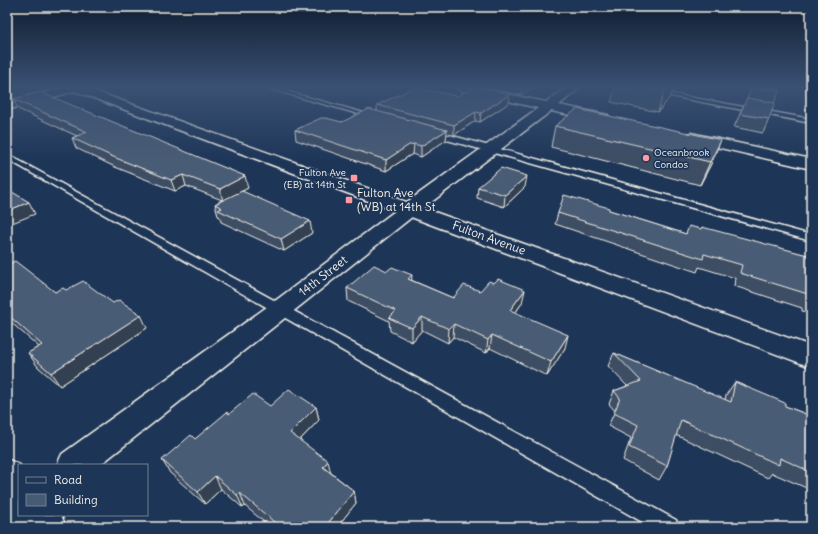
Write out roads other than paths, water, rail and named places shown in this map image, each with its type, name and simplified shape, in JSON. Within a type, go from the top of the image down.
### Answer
[{"type":"street","name":"Fulton Avenue","points":[[144,113],[811,357]]},
{"type":"street","name":"14th Street","points":[[75,464],[538,113]]},
{"type":"street","points":[[579,113],[620,122]]},
{"type":"street","points":[[681,135],[811,164]]},
{"type":"street","points":[[7,475],[18,490]]},
{"type":"street","points":[[7,515],[18,507]]},
{"type":"street","points":[[38,516],[47,527]]},
{"type":"lane","points":[[358,113],[383,120]]},
{"type":"lane","points":[[771,113],[811,120]]},
{"type":"lane","points":[[421,130],[811,238]]},
{"type":"lane","points":[[7,156],[669,527]]},
{"type":"place","name":"Oceanbrook Condos","points":[[646,158]]},
{"type":"place","name":"Fulton Ave (EB) at 14th St","points":[[354,178]]},
{"type":"place","name":"Fulton Ave (WB) at 14th St","points":[[349,200]]}]
